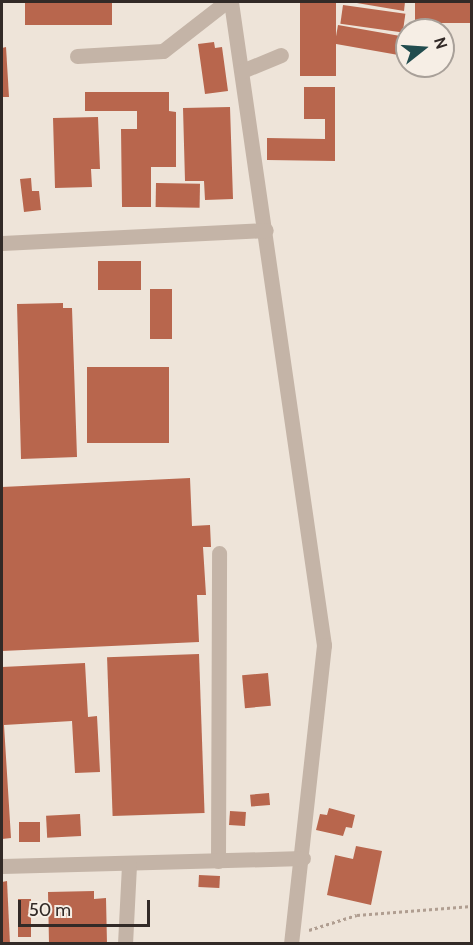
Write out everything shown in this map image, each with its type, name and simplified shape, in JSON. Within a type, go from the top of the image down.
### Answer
[{"type":"street","points":[[77,56],[164,51],[226,2]]},
{"type":"street","points":[[231,2],[266,230],[324,645],[303,858],[292,939]]},
{"type":"street","points":[[242,71],[281,55]]},
{"type":"street","points":[[2,243],[266,230]]},
{"type":"street","points":[[218,861],[219,553]]},
{"type":"street","points":[[2,866],[129,865],[303,858]]},
{"type":"street","points":[[125,944],[129,865]]},
{"type":"path","points":[[292,939],[357,915],[471,906]]},
{"type":"building","points":[[25,2],[112,2],[112,25],[25,25]]},
{"type":"building","points":[[300,2],[336,2],[336,76],[300,76]]},
{"type":"building","points":[[351,2],[405,2],[404,11]]},
{"type":"building","points":[[415,2],[472,2],[472,23],[455,23],[455,18],[415,18]]},
{"type":"building","points":[[343,5],[405,14],[405,18],[395,18],[395,31],[340,24]]},
{"type":"building","points":[[338,25],[395,35],[395,54],[335,44]]},
{"type":"building","points":[[214,42],[215,48],[222,47],[228,91],[205,94],[198,44]]},
{"type":"building","points":[[6,47],[9,97],[2,97],[2,48]]},
{"type":"building","points":[[304,87],[335,87],[335,161],[267,160],[267,138],[325,139],[325,119],[304,119]]},
{"type":"building","points":[[85,92],[169,92],[169,111],[176,112],[176,167],[151,167],[151,207],[122,207],[121,129],[137,129],[137,111],[85,111]]},
{"type":"building","points":[[230,107],[233,199],[205,200],[204,181],[185,181],[183,108]]},
{"type":"building","points":[[98,117],[100,169],[91,169],[92,187],[55,188],[53,118]]},
{"type":"building","points":[[31,178],[32,191],[39,191],[41,210],[24,212],[20,179]]},
{"type":"building","points":[[156,183],[200,184],[200,208],[156,207]]},
{"type":"building","points":[[98,261],[141,261],[141,290],[98,290]]},
{"type":"building","points":[[150,289],[172,289],[172,339],[150,339]]},
{"type":"building","points":[[63,303],[63,308],[72,308],[77,457],[21,459],[17,304]]},
{"type":"building","points":[[87,367],[169,367],[169,443],[87,443]]},
{"type":"building","points":[[190,478],[192,526],[210,525],[211,547],[203,547],[206,595],[197,595],[199,642],[2,651],[2,487]]},
{"type":"building","points":[[199,654],[205,813],[113,816],[107,657]]},
{"type":"building","points":[[85,663],[88,717],[97,716],[100,772],[75,773],[72,721],[4,725],[11,838],[2,839],[2,667]]},
{"type":"building","points":[[268,673],[271,706],[245,708],[242,675]]},
{"type":"building","points":[[269,793],[270,805],[251,807],[250,795]]},
{"type":"building","points":[[329,808],[355,815],[352,828],[346,827],[343,836],[316,830],[320,814],[327,815]]},
{"type":"building","points":[[230,811],[246,812],[245,826],[229,825]]},
{"type":"building","points":[[80,814],[81,836],[47,838],[46,816]]},
{"type":"building","points":[[19,822],[40,822],[40,842],[19,842]]},
{"type":"building","points":[[356,846],[382,851],[371,905],[327,895],[335,855],[353,859]]},
{"type":"building","points":[[199,875],[220,876],[219,888],[198,887]]},
{"type":"building","points":[[7,881],[10,944],[2,944],[2,882]]},
{"type":"building","points":[[94,891],[94,899],[106,898],[107,944],[49,944],[48,892]]},
{"type":"building","points":[[18,899],[31,899],[31,937],[18,937]]}]
